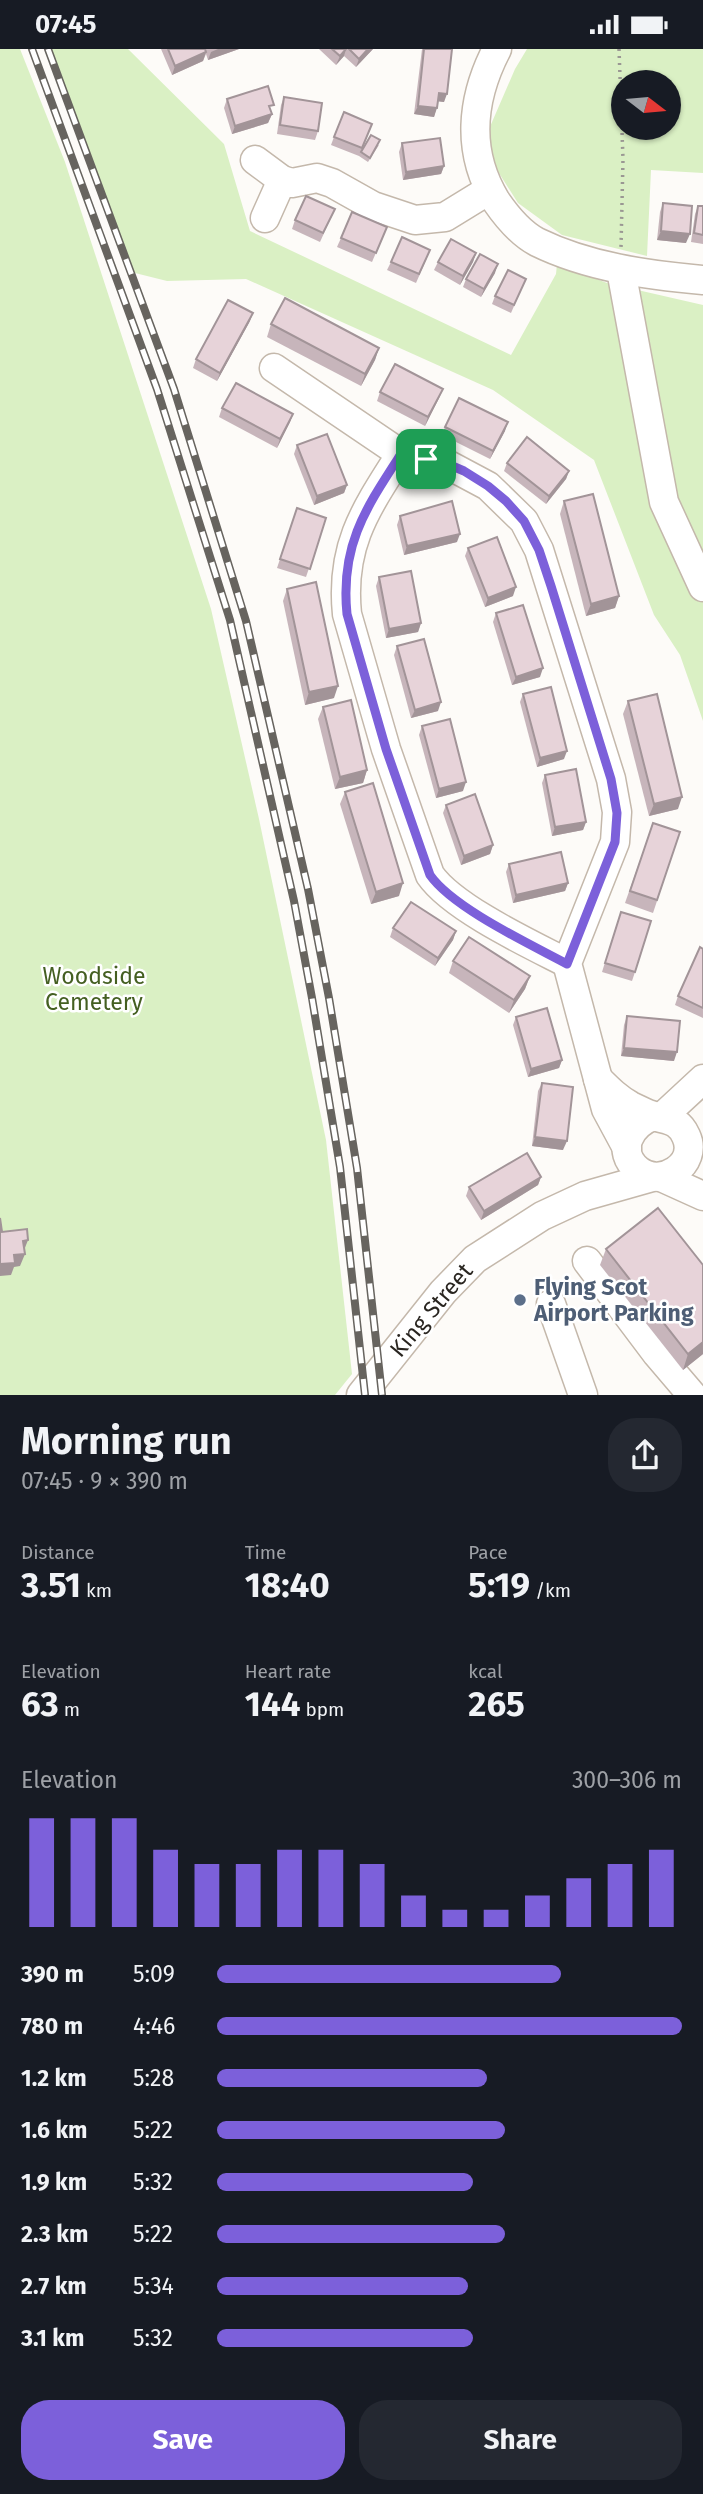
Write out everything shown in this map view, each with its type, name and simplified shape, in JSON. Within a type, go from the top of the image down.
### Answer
[{"type":"street","points":[[497,49],[483,82],[476,111],[475,137],[481,172],[508,219],[536,241],[621,270],[703,280]]},
{"type":"street","points":[[255,160],[282,180],[292,183],[317,179],[332,183],[373,206],[415,220],[445,217],[489,190]]},
{"type":"street","points":[[265,218],[282,180]]},
{"type":"street","points":[[621,270],[664,502],[703,587]]},
{"type":"street","points":[[274,368],[401,454],[443,462],[464,471],[488,486],[524,521],[539,550],[551,586],[611,779],[617,813],[615,842],[567,964],[606,1109],[637,1170],[703,1196]]},
{"type":"street","points":[[401,454],[365,510],[348,556],[345,597],[347,614],[386,749],[430,875],[439,888],[458,902],[567,964]]},
{"type":"street","points":[[598,1079],[615,1096],[679,1125],[692,1148]]},
{"type":"street","points":[[627,1151],[629,1136],[640,1121],[657,1116],[703,1079]]},
{"type":"street","points":[[657,1177],[671,1174],[692,1148],[703,1101]]},
{"type":"street","name":"King Street","points":[[585,1196],[627,1151]]},
{"type":"street","name":"King Street","points":[[361,1395],[443,1292],[475,1259],[542,1216],[585,1196],[657,1177]]},
{"type":"street","points":[[587,1261],[657,1354],[692,1395]]},
{"type":"street","points":[[551,1304],[583,1395]]},
{"type":"path","points":[[619,49],[623,159],[621,270]]},
{"type":"green space","name":"Woodside Cemetery","points":[[0,49],[20,49],[65,162],[211,609],[259,819],[326,1140],[352,1374],[335,1395],[0,1395]]},
{"type":"green space","points":[[47,49],[128,49],[224,144],[250,231],[511,355],[556,274],[557,264],[607,283],[703,305],[703,721],[680,655],[654,615],[594,460],[493,390],[246,279],[167,281],[131,272]]},
{"type":"green space","points":[[527,49],[703,49],[703,173],[651,170],[647,256],[562,235],[518,203],[492,162],[489,129],[515,69]]},
{"type":"building","points":[[168,49],[205,49],[206,52],[175,66]]},
{"type":"building","points":[[332,49],[346,49],[340,56]]},
{"type":"building","points":[[349,49],[368,49],[359,59]]},
{"type":"building","points":[[424,49],[452,49],[447,94],[439,93],[437,108],[418,106]]},
{"type":"building","points":[[268,86],[274,105],[269,106],[272,114],[235,126],[227,99]]},
{"type":"building","points":[[284,97],[322,103],[318,131],[280,125]]},
{"type":"building","points":[[344,112],[372,124],[362,148],[334,137]]},
{"type":"building","points":[[371,135],[380,140],[370,158],[361,152]]},
{"type":"building","points":[[440,138],[444,166],[406,172],[402,143]]},
{"type":"building","points":[[306,196],[335,209],[323,233],[295,220]]},
{"type":"building","points":[[663,203],[692,206],[690,234],[661,231]]},
{"type":"building","points":[[698,206],[703,206],[703,235],[694,233]]},
{"type":"building","points":[[352,212],[387,227],[376,253],[341,238]]},
{"type":"building","points":[[402,237],[430,250],[419,274],[391,262]]},
{"type":"building","points":[[451,239],[476,253],[463,276],[438,262]]},
{"type":"building","points":[[480,254],[498,264],[484,289],[466,279]]},
{"type":"building","points":[[508,270],[526,279],[514,305],[495,296]]},
{"type":"building","points":[[285,298],[379,348],[365,374],[271,324]]},
{"type":"building","points":[[228,300],[253,313],[220,373],[196,359]]},
{"type":"building","points":[[395,364],[443,389],[428,417],[380,392]]},
{"type":"building","points":[[236,383],[293,414],[280,439],[222,408]]},
{"type":"building","points":[[459,398],[508,422],[493,451],[445,427]]},
{"type":"building","points":[[327,434],[347,485],[317,496],[297,445]]},
{"type":"building","points":[[527,437],[569,471],[549,496],[507,463]]},
{"type":"building","points":[[593,494],[619,596],[591,604],[564,501]]},
{"type":"building","points":[[452,501],[460,534],[407,546],[400,516]]},
{"type":"building","points":[[297,508],[326,518],[310,569],[280,559]]},
{"type":"building","points":[[497,537],[516,587],[488,598],[468,548]]},
{"type":"building","points":[[411,571],[421,623],[389,629],[379,577]]},
{"type":"building","points":[[316,582],[338,686],[309,692],[287,589]]},
{"type":"building","points":[[523,605],[543,668],[516,677],[496,613]]},
{"type":"building","points":[[424,639],[441,702],[415,710],[397,646]]},
{"type":"building","points":[[551,687],[567,751],[540,758],[523,694]]},
{"type":"building","points":[[657,694],[682,797],[654,804],[628,701]]},
{"type":"building","points":[[351,700],[367,770],[340,777],[323,707]]},
{"type":"building","points":[[450,719],[466,782],[439,789],[422,726]]},
{"type":"building","points":[[576,769],[586,822],[555,827],[545,775]]},
{"type":"building","points":[[373,783],[403,883],[376,892],[345,792]]},
{"type":"building","points":[[475,794],[493,845],[464,856],[446,805]]},
{"type":"building","points":[[653,823],[680,832],[657,900],[630,891]]},
{"type":"building","points":[[561,852],[568,883],[516,895],[509,864]]},
{"type":"building","points":[[411,902],[456,931],[438,958],[393,928]]},
{"type":"building","points":[[621,912],[651,921],[635,972],[605,963]]},
{"type":"building","points":[[469,937],[530,976],[514,1000],[453,961]]},
{"type":"building","points":[[700,947],[703,949],[703,1008],[678,996]]},
{"type":"building","points":[[547,1008],[562,1060],[531,1069],[516,1017]]},
{"type":"building","points":[[627,1016],[680,1021],[677,1052],[624,1048]]},
{"type":"building","points":[[542,1083],[573,1087],[567,1141],[535,1137]]},
{"type":"building","points":[[527,1153],[541,1177],[484,1211],[469,1187]]},
{"type":"building","points":[[658,1208],[703,1265],[703,1342],[688,1354],[606,1249]]},
{"type":"building","points":[[0,1218],[2,1232],[27,1229],[28,1240],[23,1241],[25,1254],[14,1255],[15,1263],[0,1264]]},
{"type":"railway","points":[[32,49],[157,389],[230,620],[294,901],[312,998],[340,1167],[365,1395]]},
{"type":"railway","points":[[48,49],[174,389],[246,621],[308,889],[329,998],[357,1168],[382,1395]]},
{"type":"place","name":"Flying Scot Airport Parking","points":[[520,1300]]},
{"type":"route","points":[[401,454],[426,459],[443,462],[464,471],[488,486],[524,521],[539,550],[611,779],[617,813],[615,842],[567,964],[458,902],[439,888],[430,875],[386,749],[347,614],[345,597],[348,556],[365,510],[401,454]]}]
